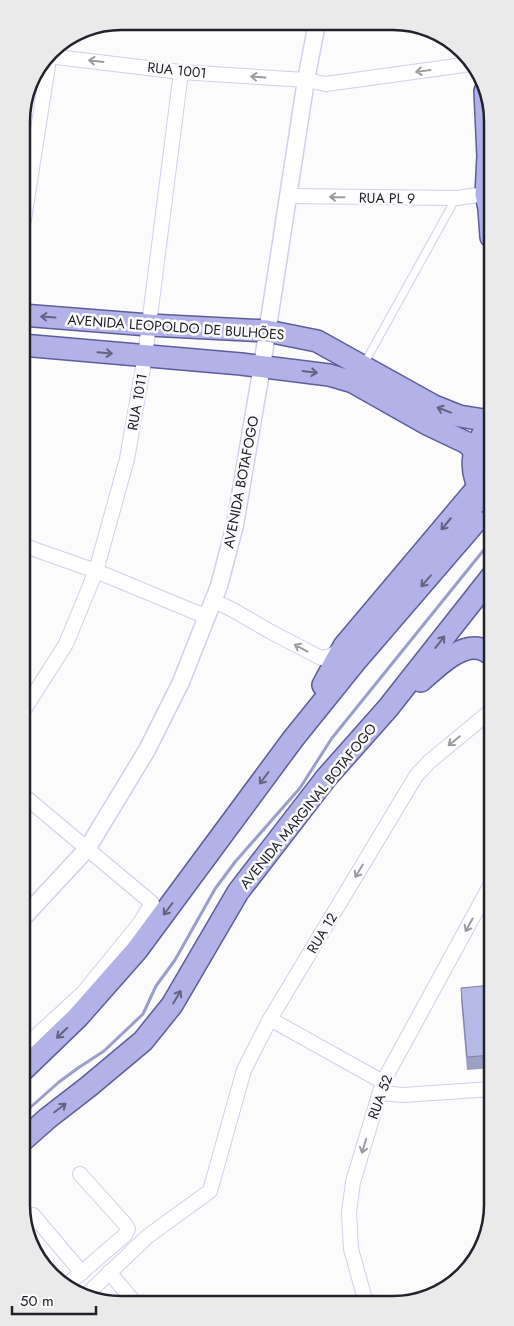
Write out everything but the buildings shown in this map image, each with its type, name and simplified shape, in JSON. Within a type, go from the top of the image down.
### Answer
[{"type":"main road","name":"AVENIDA LEOPOLDO DE BULHÕES","points":[[30,316],[149,325],[266,331],[317,341],[434,406],[459,416],[484,420]]},
{"type":"main road","points":[[30,346],[262,366],[328,374],[353,382],[429,425],[467,443],[474,450]]},
{"type":"main road","points":[[484,432],[474,450],[473,471],[484,493]]},
{"type":"main road","points":[[293,739],[336,664],[344,646],[484,502]]},
{"type":"main road","points":[[30,1063],[78,1017],[137,950],[293,739],[484,503]]},
{"type":"main road","name":"AVENIDA MARGINAL BOTAFOGO","points":[[30,1134],[144,1041],[172,1005],[238,892],[326,778],[388,708],[484,586]]},
{"type":"main road","points":[[388,708],[452,655],[470,648],[484,650]]},
{"type":"street","name":"AVENIDA BOTAFOGO","points":[[30,910],[87,849],[147,750],[180,682],[219,586],[236,525],[306,80],[316,30]]},
{"type":"street","name":"RUA 1001","points":[[58,56],[181,72],[306,80],[326,84],[464,65]]},
{"type":"street","points":[[30,180],[47,68]]},
{"type":"street","name":"RUA 1011","points":[[30,700],[66,644],[96,571],[127,459],[145,356],[181,72]]},
{"type":"street","name":"RUA PL 9","points":[[288,196],[456,198],[484,194]]},
{"type":"street","points":[[30,548],[96,571],[207,617]]},
{"type":"street","points":[[212,600],[234,610],[321,658],[331,656],[344,646]]},
{"type":"street","name":"RUA 12","points":[[109,1272],[148,1236],[210,1191],[244,1070],[270,1019],[416,776],[429,762],[484,717]]},
{"type":"street","points":[[30,802],[152,903],[140,923],[83,993],[30,1042]]},
{"type":"street","name":"RUA 52","points":[[364,1296],[351,1249],[349,1213],[353,1182],[381,1088],[484,897]]},
{"type":"street","points":[[270,1019],[381,1088],[402,1095],[484,1090]]},
{"type":"street","points":[[72,1282],[125,1235],[128,1229],[126,1224],[80,1174]]},
{"type":"street","points":[[33,1215],[82,1273]]},
{"type":"street","points":[[90,1291],[109,1272],[129,1296]]},
{"type":"lane","points":[[362,367],[456,198]]},
{"type":"waterway","points":[[30,1108],[59,1082],[104,1051],[143,1014],[156,986],[175,960],[215,889],[235,862],[300,788],[332,738],[484,550]]}]
